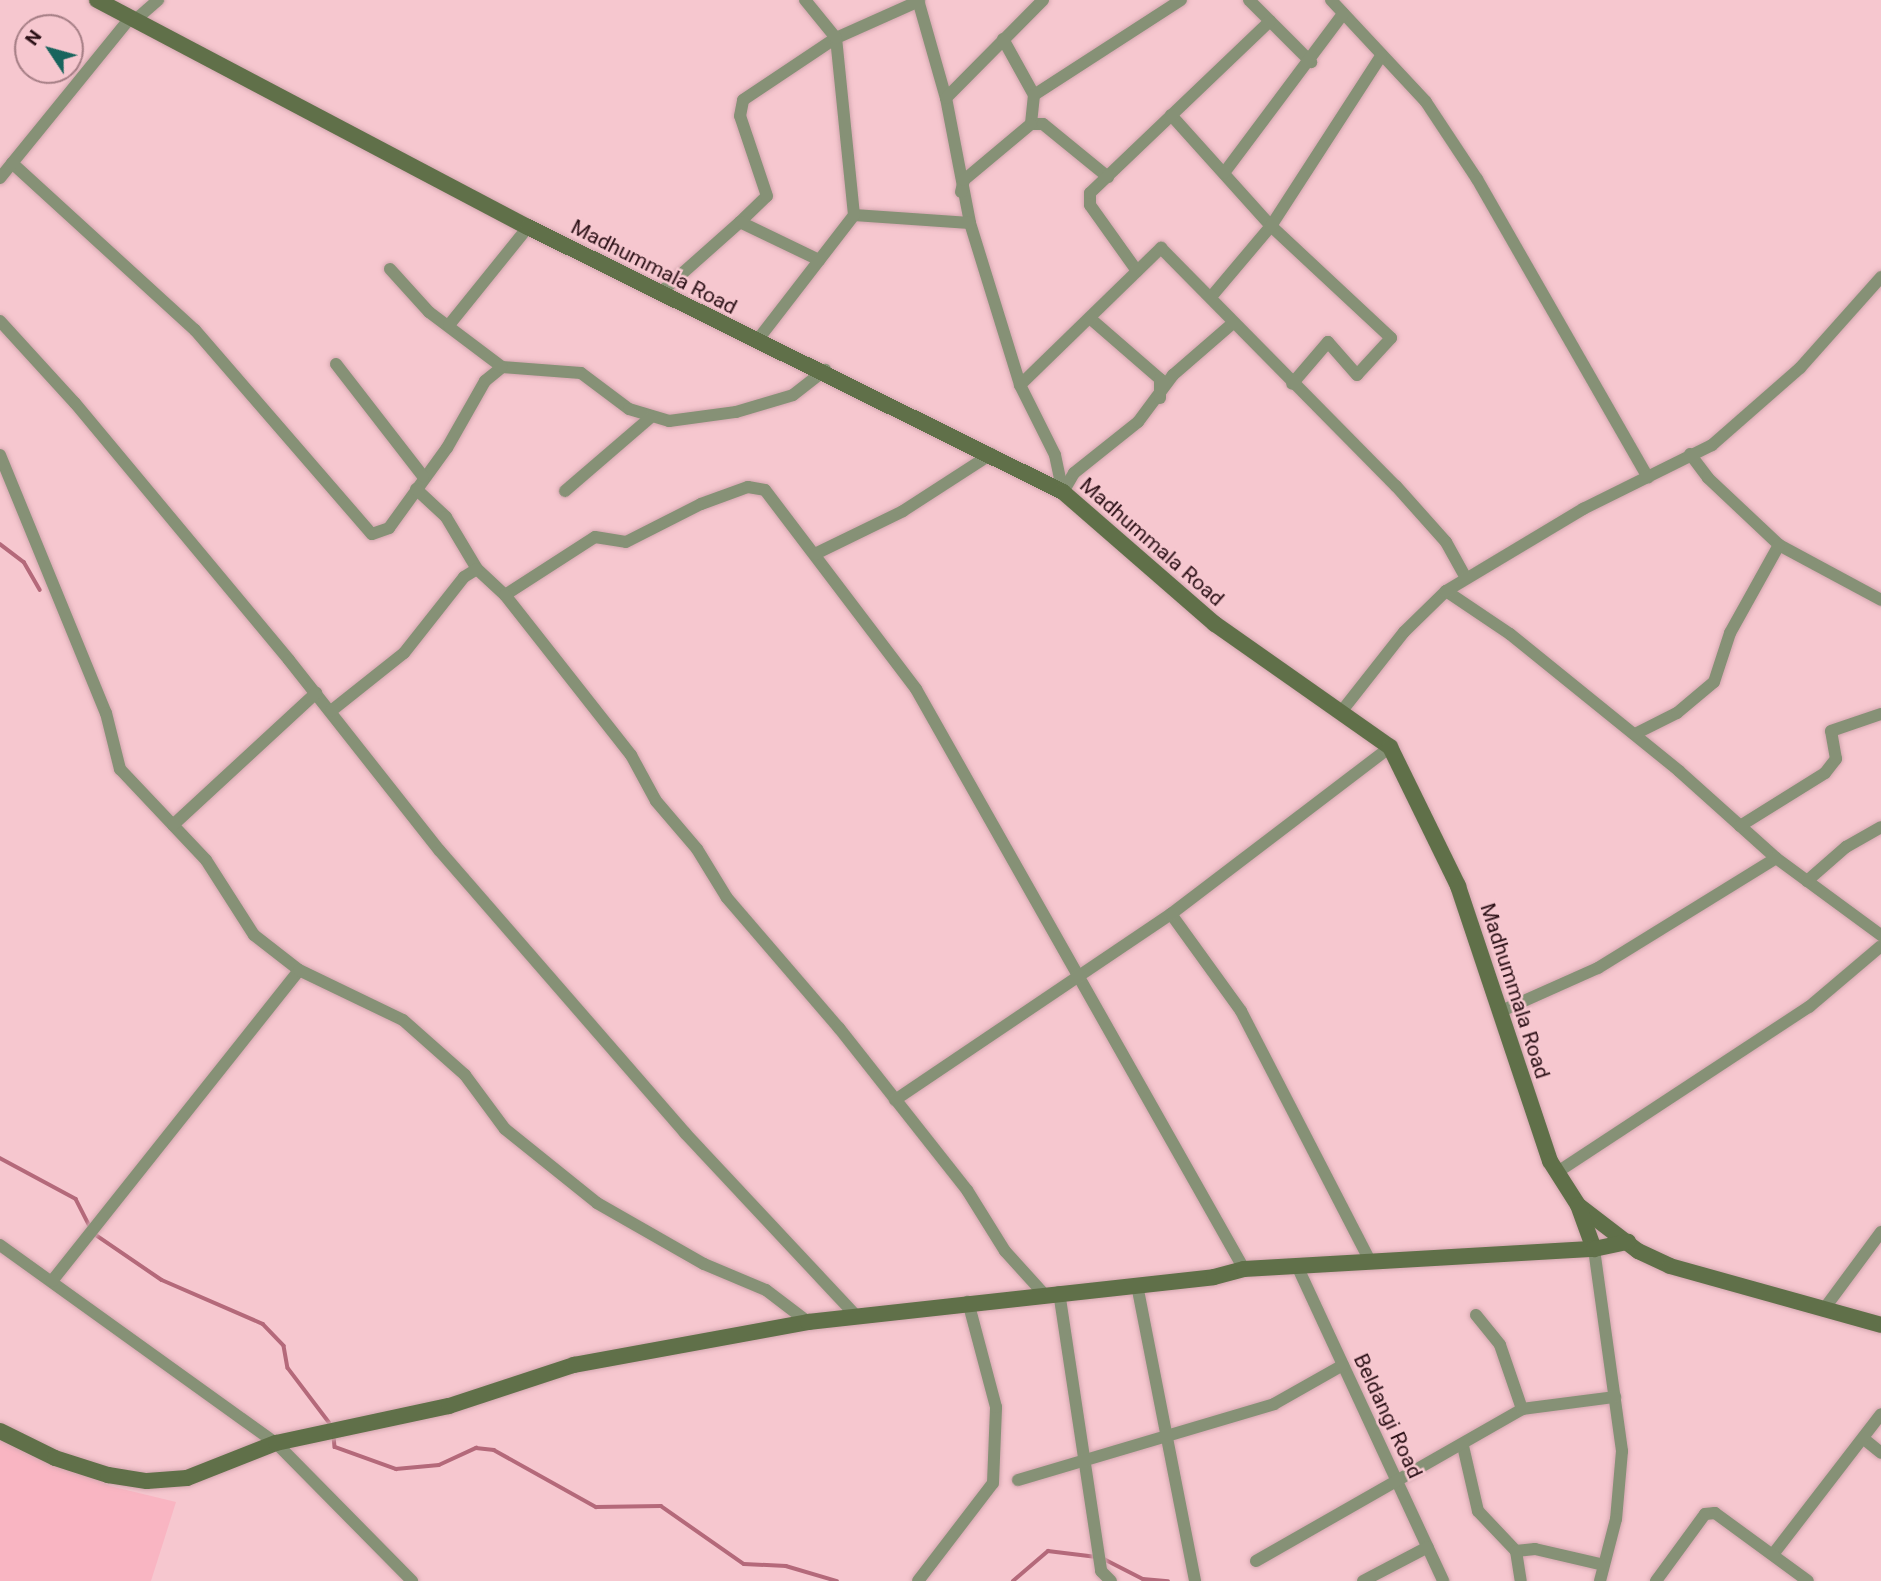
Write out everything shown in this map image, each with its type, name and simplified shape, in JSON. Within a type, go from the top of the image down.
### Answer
[{"type":"street","name":"Madhummala Road","points":[[97,0],[659,294],[756,342],[825,370],[1063,492],[1215,624],[1390,747],[1458,886],[1499,1013],[1556,1173],[1578,1205],[1628,1242],[1670,1266],[1881,1325]]},
{"type":"street","points":[[0,178],[132,20],[158,0]]},
{"type":"street","points":[[756,342],[854,215],[836,38],[805,0]]},
{"type":"street","points":[[946,98],[1043,0]]},
{"type":"street","points":[[1034,95],[1181,0]]},
{"type":"street","points":[[1249,0],[1311,62]]},
{"type":"street","points":[[1331,0],[1426,102],[1477,179],[1648,477]]},
{"type":"street","points":[[659,294],[767,196],[740,116],[743,100],[836,38],[919,1],[946,98],[961,192],[970,223],[1020,386],[1055,455],[1063,492]]},
{"type":"street","points":[[1224,173],[1311,62],[1343,14]]},
{"type":"street","points":[[1137,271],[1090,205],[1090,193],[1270,21]]},
{"type":"street","points":[[1003,39],[1034,95],[1031,124]]},
{"type":"street","points":[[1211,297],[1271,226],[1381,56]]},
{"type":"street","points":[[1171,115],[1271,226],[1391,338],[1357,374],[1328,342],[1292,384]]},
{"type":"street","points":[[961,192],[964,180],[1031,124],[1044,124],[1108,177]]},
{"type":"street","points":[[12,163],[195,330],[372,534],[389,528],[423,476],[447,448],[485,381],[502,366]]},
{"type":"street","points":[[854,215],[970,223]]},
{"type":"street","points":[[740,222],[819,260]]},
{"type":"street","points":[[449,326],[528,227]]},
{"type":"street","points":[[1020,386],[1093,320],[1161,248],[1404,495],[1446,542],[1465,576]]},
{"type":"street","points":[[390,269],[449,326],[502,366],[581,373],[650,418]]},
{"type":"street","points":[[1341,712],[1404,632],[1446,591],[1465,576],[1690,454],[1712,445],[1800,368],[1881,277]]},
{"type":"street","points":[[1093,320],[1160,379],[1160,398]]},
{"type":"street","points":[[0,321],[75,403],[331,711],[440,851],[587,1022],[856,1316]]},
{"type":"street","points":[[1063,492],[1093,454],[1160,398],[1173,375],[1233,323]]},
{"type":"street","points":[[336,364],[423,476]]},
{"type":"street","points":[[565,491],[650,418],[737,412],[793,395],[825,370]]},
{"type":"street","points":[[815,554],[903,511],[991,454]]},
{"type":"street","points":[[1690,454],[1708,478],[1779,545],[1881,600]]},
{"type":"street","points":[[0,455],[106,713],[120,769],[206,860],[237,916],[299,970],[403,1020],[465,1075],[505,1129],[597,1203],[704,1264],[766,1290],[808,1322]]},
{"type":"street","points":[[505,595],[595,537],[626,542],[748,487],[765,490],[916,689],[1082,976],[1244,1269]]},
{"type":"street","points":[[416,489],[446,517],[477,569],[505,595],[631,755],[656,802],[697,849],[727,898],[967,1190],[1004,1251],[1052,1293],[1086,1460],[1100,1562],[1111,1581]]},
{"type":"street","points":[[1635,734],[1677,713],[1714,682],[1730,633],[1779,545]]},
{"type":"street","points":[[331,711],[404,653],[464,577],[477,569]]},
{"type":"street","points":[[1446,591],[1510,634],[1635,734],[1776,858],[1881,935]]},
{"type":"street","points":[[173,825],[316,693]]},
{"type":"street","points":[[1740,826],[1825,773],[1836,759],[1831,731],[1881,714]]},
{"type":"street","points":[[895,1100],[1171,914],[1390,747]]},
{"type":"street","points":[[1807,881],[1846,848],[1881,827]]},
{"type":"street","points":[[1499,1013],[1598,968],[1776,858]]},
{"type":"street","points":[[1171,914],[1241,1011],[1369,1259]]},
{"type":"street","points":[[1556,1173],[1809,1007],[1881,946]]},
{"type":"street","points":[[52,1281],[299,970]]},
{"type":"street","points":[[1578,1205],[1594,1249],[1622,1451],[1616,1520],[1600,1564],[1600,1581]]},
{"type":"street","points":[[1824,1309],[1881,1233]]},
{"type":"street","points":[[0,1431],[55,1458],[147,1482],[187,1478],[276,1443],[449,1406],[574,1365],[808,1322],[1138,1285],[1244,1269],[1298,1268],[1369,1259],[1594,1249],[1628,1242]]},
{"type":"street","points":[[0,1245],[276,1443],[412,1581]]},
{"type":"street","name":"Beldangi Road","points":[[1298,1268],[1443,1581]]},
{"type":"street","points":[[1138,1285],[1195,1581]]},
{"type":"street","points":[[918,1581],[993,1483],[996,1407],[968,1302]]},
{"type":"street","points":[[1476,1315],[1505,1356],[1522,1409]]},
{"type":"street","points":[[1018,1480],[1274,1404],[1343,1365]]},
{"type":"street","points":[[1256,1561],[1397,1480],[1463,1446],[1522,1409],[1615,1396]]},
{"type":"street","points":[[1774,1553],[1881,1414]]},
{"type":"street","points":[[1864,1439],[1881,1453]]},
{"type":"street","points":[[1463,1446],[1478,1511],[1516,1551],[1521,1581]]},
{"type":"street","points":[[1656,1581],[1705,1514],[1715,1513],[1774,1553],[1808,1581]]},
{"type":"street","points":[[1363,1581],[1427,1547]]},
{"type":"street","points":[[1516,1551],[1535,1549],[1600,1564]]},
{"type":"shaded area","points":[[0,1435],[110,1486],[176,1502],[151,1581],[0,1581]]},
{"type":"waterway","points":[[0,544],[24,562],[40,590]]},
{"type":"waterway","points":[[0,1158],[76,1199],[93,1233],[162,1280],[263,1324],[284,1346],[288,1368],[329,1422]]},
{"type":"waterway","points":[[334,1436],[335,1447],[396,1469],[439,1465],[476,1448],[494,1450],[596,1507],[661,1506],[744,1564],[786,1566],[837,1581]]},
{"type":"waterway","points":[[1013,1581],[1048,1551],[1097,1557]]},
{"type":"waterway","points":[[1104,1559],[1143,1579],[1168,1581]]}]
